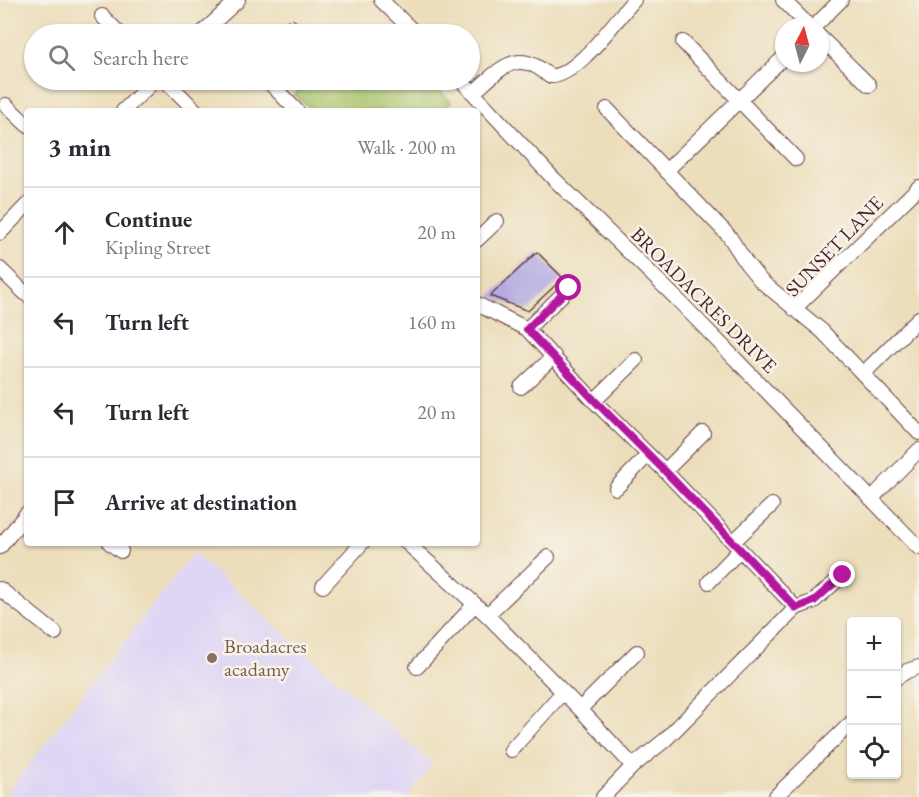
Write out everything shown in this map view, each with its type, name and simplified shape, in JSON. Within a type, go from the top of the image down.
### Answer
[{"type":"street","points":[[217,24],[238,0]]},
{"type":"street","points":[[381,0],[406,24]]},
{"type":"street","points":[[480,87],[509,63],[522,61],[539,67],[549,76],[564,74],[602,38],[634,0]]},
{"type":"street","points":[[783,0],[802,18]]},
{"type":"street","points":[[822,18],[841,0]]},
{"type":"street","points":[[102,16],[110,24]]},
{"type":"street","points":[[683,42],[796,159]]},
{"type":"street","points":[[829,46],[868,85]]},
{"type":"street","points":[[666,171],[775,66]]},
{"type":"street","points":[[126,108],[145,90]]},
{"type":"street","points":[[175,90],[193,108]]},
{"type":"street","points":[[277,90],[294,108]]},
{"type":"street","name":"BROADACRES DRIVE","points":[[474,92],[552,177],[676,298],[919,548]]},
{"type":"street","points":[[6,105],[24,122]]},
{"type":"street","points":[[607,109],[729,236],[752,272],[794,309]]},
{"type":"street","name":"SUNSET LANE","points":[[919,187],[794,309],[822,331],[919,433]]},
{"type":"street","points":[[0,233],[24,209]]},
{"type":"street","points":[[480,237],[496,221]]},
{"type":"street","points":[[0,269],[24,292]]},
{"type":"street","points":[[527,329],[569,288]]},
{"type":"street","points":[[480,306],[527,329],[796,608]]},
{"type":"street","points":[[863,374],[919,318]]},
{"type":"street","points":[[521,387],[554,356]]},
{"type":"street","points":[[594,400],[636,360]]},
{"type":"street","points":[[665,471],[703,433]]},
{"type":"street","points":[[871,499],[919,450]]},
{"type":"street","points":[[616,488],[648,455]]},
{"type":"street","points":[[709,582],[772,505]]},
{"type":"street","points":[[0,547],[24,517]]},
{"type":"street","points":[[322,586],[359,546]]},
{"type":"street","points":[[410,546],[487,615],[633,766]]},
{"type":"street","points":[[487,615],[548,557]]},
{"type":"street","points":[[603,797],[633,766],[664,740],[796,608],[814,601],[843,575]]},
{"type":"street","points":[[0,589],[55,633]]},
{"type":"street","points":[[417,667],[474,605]]},
{"type":"street","points":[[580,709],[637,652]]},
{"type":"street","points":[[901,675],[919,668]]},
{"type":"street","points":[[512,750],[562,693]]},
{"type":"street","points":[[775,797],[849,725]]},
{"type":"shaded area","name":"Broadacres acadamy","points":[[193,553],[433,764],[408,797],[4,797]]},
{"type":"green space","points":[[300,90],[438,90],[451,102],[446,108],[310,108],[295,95]]},
{"type":"building","points":[[537,252],[563,278],[528,311],[490,296]]},
{"type":"place","name":"Broadacres acadamy","points":[[212,658]]},
{"type":"route","points":[[569,288],[527,329],[594,400],[796,608],[814,601],[843,575]]}]
